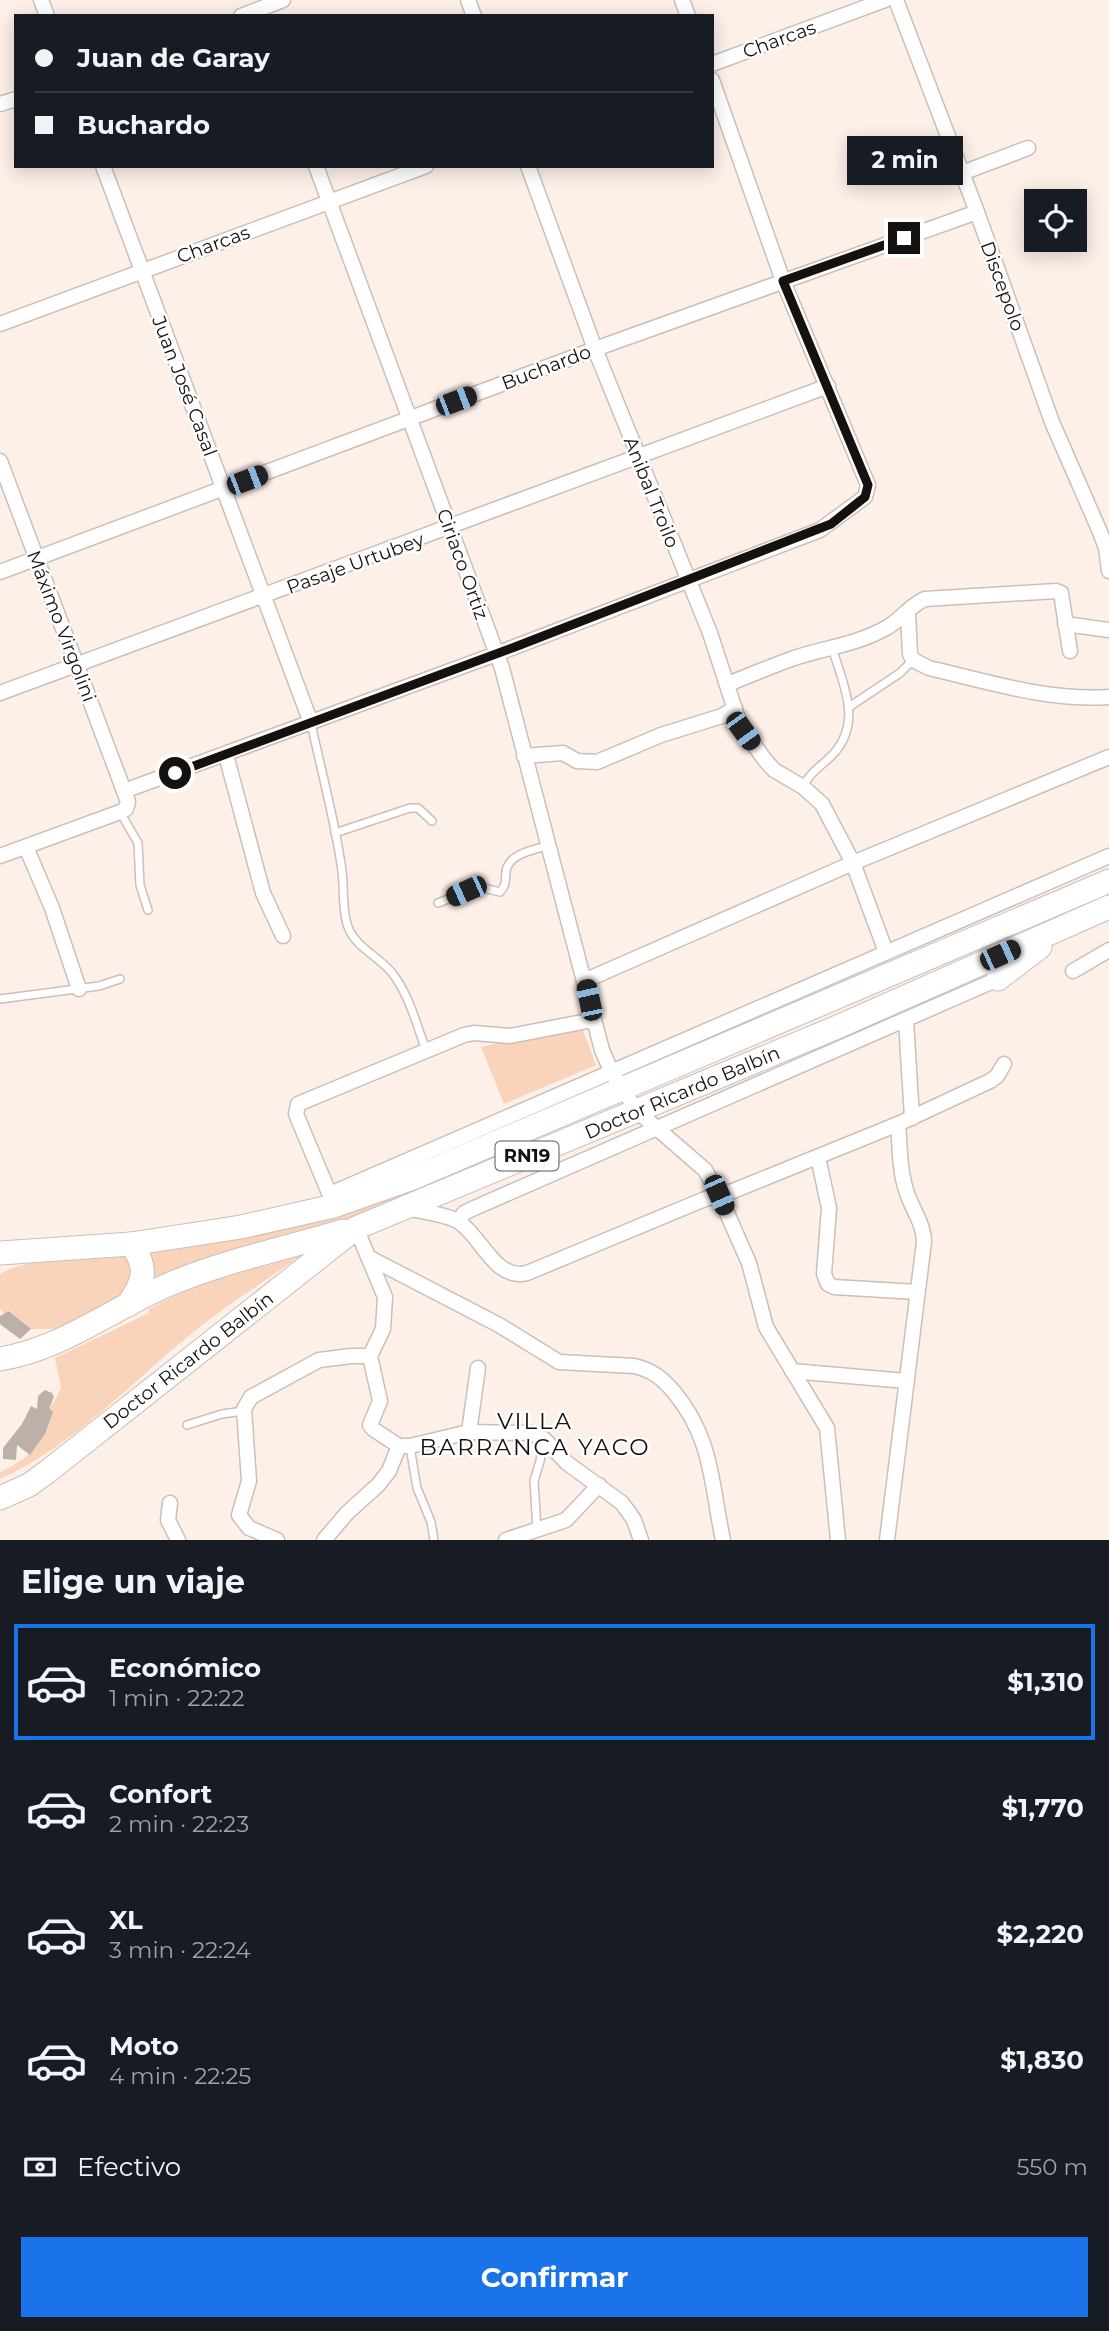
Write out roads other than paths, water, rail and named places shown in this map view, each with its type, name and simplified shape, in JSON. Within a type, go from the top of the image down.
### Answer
[{"type":"main road","name":"Doctor Ricardo Balbín","points":[[0,1254],[131,1244],[241,1227],[413,1178],[617,1081],[1109,881]]},
{"type":"main road","name":"Doctor Ricardo Balbín","points":[[0,1498],[29,1485],[47,1472],[356,1228],[835,1028],[1109,907]]},
{"type":"main road","points":[[998,979],[1071,924]]},
{"type":"main road","name":"RN19","points":[[0,1359],[35,1350],[77,1333],[128,1305],[196,1274],[356,1228]]},
{"type":"main road","points":[[128,1305],[139,1286],[143,1266],[131,1244]]},
{"type":"street","points":[[258,8],[284,0]]},
{"type":"street","name":"Charcas","points":[[714,63],[885,0]]},
{"type":"street","name":"Discepolo","points":[[895,0],[977,212],[1052,422],[1106,548],[1109,571]]},
{"type":"street","points":[[0,856],[120,813],[126,809],[128,803],[124,791],[496,654],[820,530],[865,497],[868,485],[783,281],[714,86]]},
{"type":"street","points":[[962,173],[1028,148]]},
{"type":"street","name":"Juan José Casal","points":[[104,168],[311,723]]},
{"type":"street","name":"Ciriaco Ortiz","points":[[317,168],[496,654],[602,1051],[636,1111],[705,1170],[719,1195],[749,1264],[766,1327],[827,1428],[838,1540]]},
{"type":"street","name":"Charcas","points":[[0,324],[420,168]]},
{"type":"street","name":"Anibal Troilo","points":[[529,168],[595,349],[710,633],[740,725],[774,769],[822,804],[853,863],[886,952]]},
{"type":"street","name":"Buchardo","points":[[0,572],[595,349],[977,212]]},
{"type":"street","name":"Pasaje Urtubey","points":[[0,694],[828,386]]},
{"type":"street","name":"Máximo Virgolini","points":[[0,461],[124,791]]},
{"type":"street","points":[[728,684],[794,658],[887,628],[917,602],[925,599],[1056,591],[1060,593],[1069,651]]},
{"type":"street","points":[[908,612],[910,654],[913,660],[929,668],[1049,696],[1084,699],[1109,697]]},
{"type":"street","points":[[1065,624],[1109,630]]},
{"type":"street","points":[[524,756],[563,753],[577,761],[597,762],[661,735],[722,716],[735,708]]},
{"type":"street","points":[[226,755],[263,893],[283,936]]},
{"type":"street","points":[[584,981],[853,863],[1109,757]]},
{"type":"street","points":[[26,847],[52,908],[79,989]]},
{"type":"street","points":[[617,1081],[886,952],[1109,856]]},
{"type":"street","points":[[1073,971],[1109,950]]},
{"type":"street","points":[[458,1221],[464,1213],[472,1209],[998,979]]},
{"type":"street","points":[[332,1200],[296,1114],[298,1104],[426,1050],[474,1033],[510,1036],[593,1020]]},
{"type":"street","points":[[887,1540],[924,1234],[903,1178],[906,1020]]},
{"type":"street","points":[[404,1208],[458,1221],[504,1270],[517,1275],[905,1121],[990,1081],[997,1076],[1004,1064]]},
{"type":"street","points":[[818,1157],[829,1208],[824,1274],[828,1284],[834,1287],[917,1292]]},
{"type":"street","points":[[356,1228],[385,1297],[383,1329],[370,1356],[380,1401],[370,1425],[373,1429],[405,1446],[469,1432],[523,1432],[544,1439],[567,1463],[614,1496],[630,1512],[641,1540]]},
{"type":"street","points":[[368,1257],[499,1325],[559,1362],[634,1366],[644,1368],[662,1378],[696,1421],[713,1479],[723,1540]]},
{"type":"street","points":[[277,1540],[249,1528],[239,1516],[249,1481],[244,1411],[246,1402],[319,1360],[370,1356]]},
{"type":"street","points":[[469,1432],[478,1368]]},
{"type":"street","points":[[792,1371],[906,1381]]},
{"type":"street","points":[[324,1540],[347,1513],[384,1478],[405,1446]]},
{"type":"street","points":[[506,1540],[566,1520],[599,1485]]},
{"type":"street","points":[[170,1503],[168,1520],[178,1540]]},
{"type":"lane","points":[[803,788],[808,776],[837,750],[848,730],[849,707],[832,647]]},
{"type":"lane","points":[[849,707],[900,673],[913,660]]},
{"type":"lane","points":[[311,723],[342,865],[349,929],[354,939],[395,975],[426,1050]]},
{"type":"lane","points":[[335,833],[410,808],[418,808],[432,821]]},
{"type":"lane","points":[[120,813],[138,844],[139,885],[148,910]]},
{"type":"lane","points":[[438,903],[479,887],[500,891],[506,881],[506,869],[510,861],[549,845]]},
{"type":"lane","points":[[0,999],[99,986],[120,979]]},
{"type":"lane","points":[[187,1425],[244,1411]]},
{"type":"lane","points":[[537,1530],[534,1481],[544,1439]]},
{"type":"lane","points":[[405,1446],[417,1488],[431,1522],[434,1540]]},
{"type":"district","name":"VILLA BARRANCA YACO","points":[[535,1434]]}]
